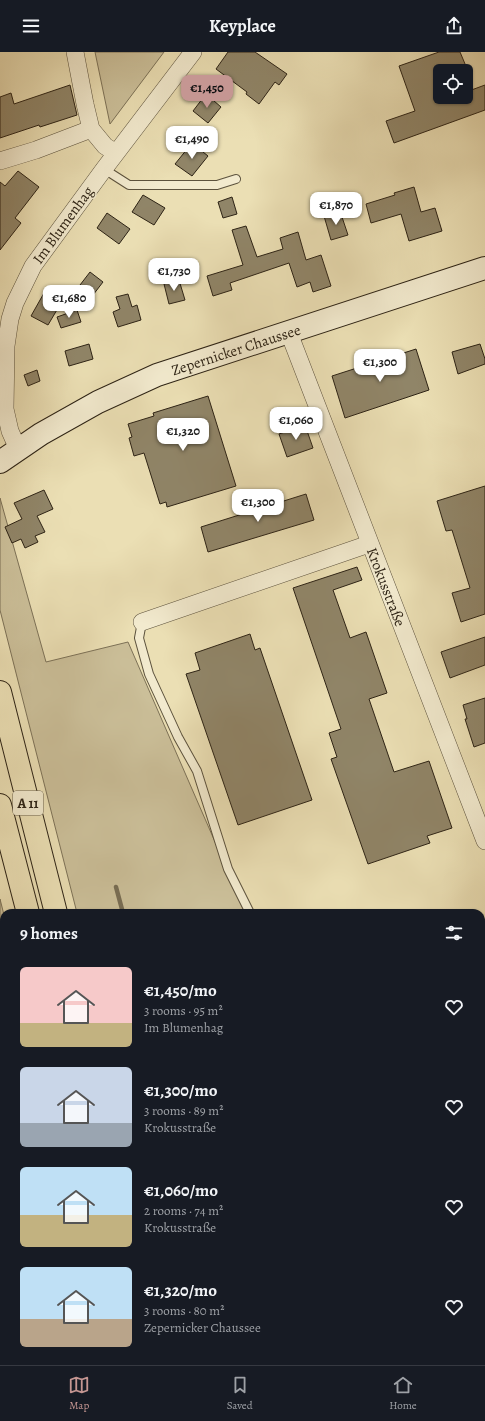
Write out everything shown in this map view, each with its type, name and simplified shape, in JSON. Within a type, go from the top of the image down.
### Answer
[{"type":"highway","name":"A 11","points":[[0,692],[55,909]]},
{"type":"highway","name":"A 11","points":[[0,805],[27,909]]},
{"type":"main road","name":"Zepernicker Chaussee","points":[[0,462],[18,448],[98,402],[157,375],[485,268]]},
{"type":"street","points":[[75,52],[91,129],[105,146],[116,153]]},
{"type":"street","name":"Im Blumenhag","points":[[18,448],[10,431],[5,409],[5,318],[15,303],[33,266],[104,169],[193,52]]},
{"type":"street","points":[[0,161],[36,150],[91,129]]},
{"type":"street","name":"Krokusstraße","points":[[288,333],[485,841]]},
{"type":"street","points":[[142,622],[370,544]]},
{"type":"lane","points":[[104,169],[129,185],[218,185],[236,179]]},
{"type":"lane","points":[[142,622],[139,638],[149,674],[175,731],[197,771],[228,869],[248,909]]},
{"type":"shaded area","points":[[95,52],[164,52],[110,124]]},
{"type":"shaded area","points":[[0,498],[46,662],[128,642],[244,909],[76,909],[0,610]]},
{"type":"shaded area","points":[[0,899],[2,909],[0,909]]},
{"type":"building","points":[[228,52],[255,52],[287,74],[279,85],[275,82],[259,104],[246,94],[247,92],[216,69]]},
{"type":"building","points":[[439,52],[460,52],[465,64],[433,64],[433,104],[473,104],[473,89],[485,85],[485,110],[394,143],[386,121],[415,111],[399,66]]},
{"type":"building","points":[[70,85],[77,115],[40,127],[39,125],[0,138],[0,97],[11,93],[14,104]]},
{"type":"building","points":[[206,94],[221,107],[208,123],[193,111]]},
{"type":"building","points":[[192,143],[208,156],[192,176],[175,164]]},
{"type":"building","points":[[18,171],[39,187],[15,218],[21,223],[0,250],[0,182],[5,186]]},
{"type":"building","points":[[414,187],[421,212],[435,208],[442,231],[409,241],[401,214],[371,223],[366,204]]},
{"type":"building","points":[[143,195],[165,208],[154,225],[132,212]]},
{"type":"building","points":[[232,197],[237,214],[223,218],[218,202]]},
{"type":"building","points":[[340,211],[348,235],[331,240],[324,216]]},
{"type":"building","points":[[107,213],[130,229],[119,244],[97,228]]},
{"type":"building","points":[[246,226],[257,257],[283,249],[280,238],[298,232],[306,260],[321,255],[331,286],[313,292],[310,282],[297,287],[289,263],[230,283],[232,290],[213,296],[207,276],[243,265],[232,230]]},
{"type":"building","points":[[90,272],[103,282],[93,295],[80,285]]},
{"type":"building","points":[[179,280],[185,300],[169,304],[164,284]]},
{"type":"building","points":[[44,293],[61,303],[48,325],[31,316]]},
{"type":"building","points":[[128,294],[132,307],[137,305],[141,320],[118,327],[113,312],[120,309],[116,297]]},
{"type":"building","points":[[77,310],[81,322],[61,328],[57,317]]},
{"type":"building","points":[[89,344],[93,359],[69,366],[65,351]]},
{"type":"building","points":[[480,344],[485,359],[485,364],[458,374],[452,352]]},
{"type":"building","points":[[416,349],[429,390],[345,418],[332,376]]},
{"type":"building","points":[[37,370],[40,381],[28,386],[24,375]]},
{"type":"building","points":[[208,396],[236,486],[167,507],[166,502],[160,504],[144,453],[134,456],[129,438],[132,437],[128,424],[154,416],[153,413]]},
{"type":"building","points":[[305,425],[313,448],[287,457],[279,434]]},
{"type":"building","points":[[485,486],[485,614],[461,622],[452,593],[470,588],[452,530],[446,531],[437,501]]},
{"type":"building","points":[[44,490],[53,509],[37,516],[45,532],[35,536],[38,542],[25,548],[21,539],[12,543],[5,527],[22,519],[14,503]]},
{"type":"building","points":[[306,494],[314,520],[208,552],[201,527]]},
{"type":"building","points":[[357,567],[362,580],[333,590],[350,638],[366,632],[387,693],[369,699],[394,772],[429,761],[452,828],[427,836],[430,843],[368,864],[331,759],[337,757],[329,733],[341,729],[293,588]]},
{"type":"building","points":[[250,634],[255,650],[260,648],[312,800],[238,825],[186,674],[200,670],[195,653]]},
{"type":"building","points":[[485,637],[485,665],[450,678],[441,652]]},
{"type":"building","points":[[485,698],[485,743],[474,747],[465,719],[467,719],[463,705]]},
{"type":"waterway","points":[[116,887],[122,909]]}]
